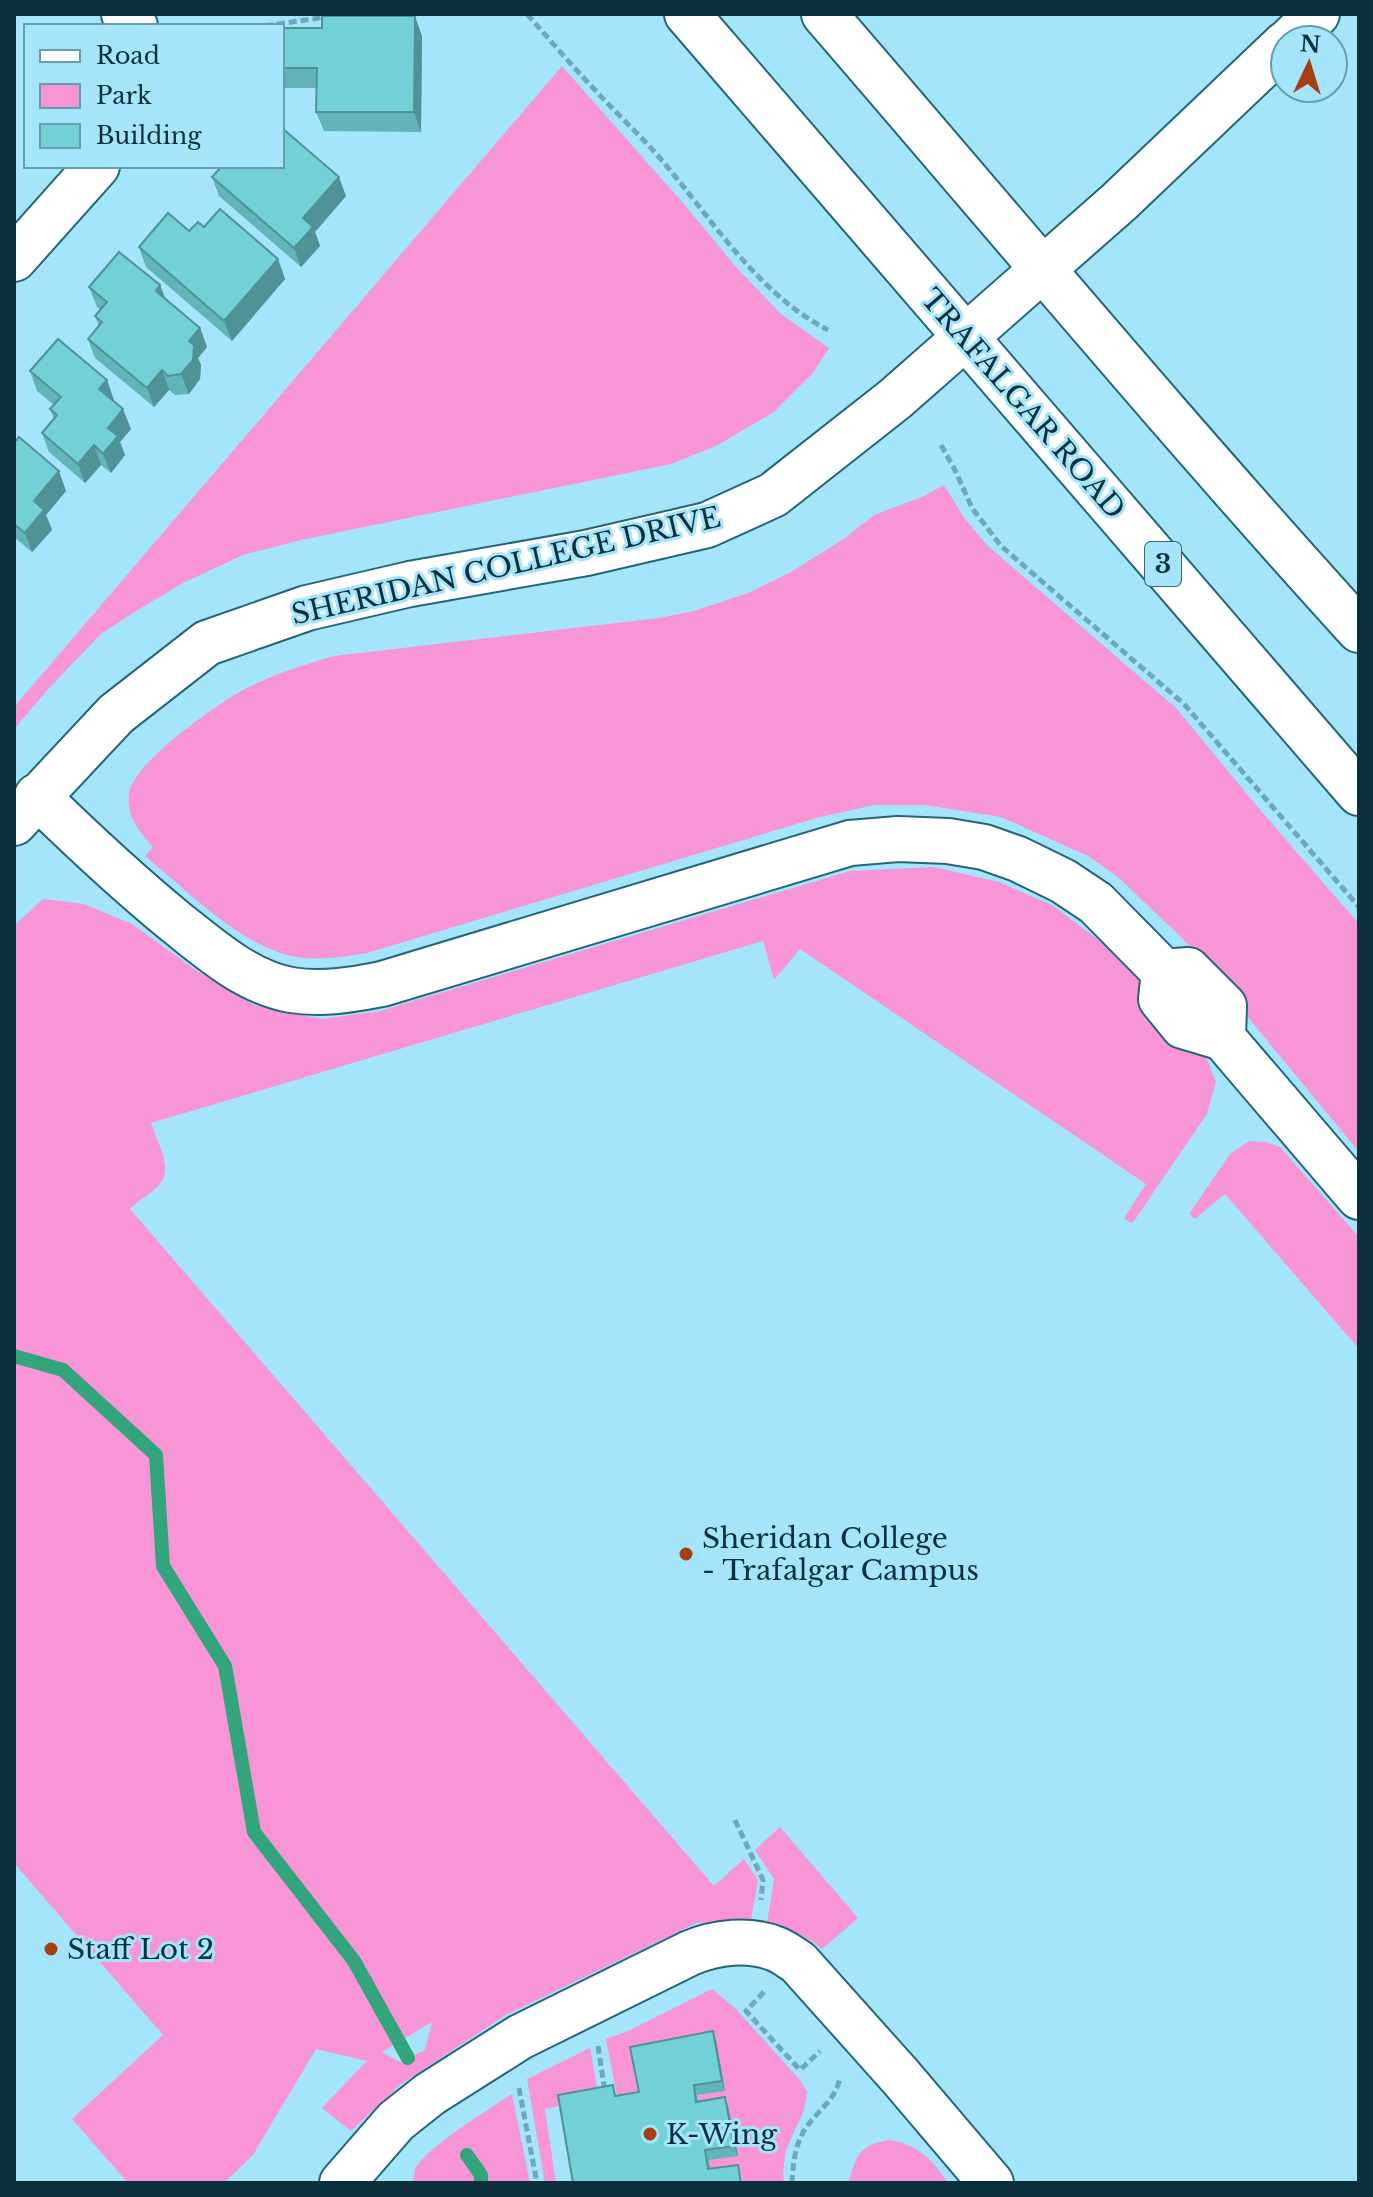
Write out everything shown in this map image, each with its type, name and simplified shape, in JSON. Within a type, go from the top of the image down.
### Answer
[{"type":"main road","name":"TRAFALGAR ROAD","points":[[687,14],[1359,793]]},
{"type":"main road","points":[[824,14],[1113,352],[1359,630]]},
{"type":"main road","name":"SHERIDAN COLLEGE DRIVE","points":[[26,809],[116,714],[207,643],[336,601],[410,584],[586,553],[707,525],[773,495],[895,399],[1119,202],[1269,59]]},
{"type":"main road","points":[[14,259],[95,168]]},
{"type":"main road","points":[[26,809],[137,890],[223,960],[256,978],[290,990],[333,993],[382,984],[850,843],[898,839],[948,841],[984,847],[1051,875],[1096,903],[1164,972],[1161,999],[1183,1026],[1223,1038],[1359,1197]]},
{"type":"main road","points":[[344,2182],[396,2121],[430,2094],[520,2037],[690,1953],[724,1943],[755,1944],[776,1949],[798,1962],[991,2183]]},
{"type":"path","points":[[279,24],[351,14]]},
{"type":"path","points":[[527,14],[659,157],[719,233],[782,300],[828,330]]},
{"type":"path","points":[[941,445],[972,508],[1001,546],[1184,704],[1359,907]]},
{"type":"path","points":[[735,1820],[763,1880],[760,1906]]},
{"type":"path","points":[[760,1984],[768,1988],[746,2011],[800,2070],[829,2043]]},
{"type":"path","points":[[597,2037],[606,2097]]},
{"type":"path","points":[[792,2183],[794,2153],[803,2132],[830,2101],[839,2085],[842,2064]]},
{"type":"path","points":[[517,2077],[537,2183]]},
{"type":"green space","points":[[562,66],[736,267],[781,314],[829,348],[813,373],[774,412],[716,446],[671,464],[301,540],[243,555],[183,583],[101,634],[14,729],[14,707]]},
{"type":"green space","points":[[944,485],[965,519],[988,546],[1176,708],[1359,924],[1359,1152],[1186,942],[1118,877],[1088,856],[1001,817],[925,805],[874,805],[816,818],[367,953],[327,958],[287,955],[248,938],[212,913],[145,856],[153,847],[138,829],[130,809],[129,793],[134,780],[179,734],[217,706],[257,683],[334,656],[659,618],[694,611],[748,593],[791,572],[845,538],[874,515]]},
{"type":"green space","points":[[934,867],[999,882],[1052,905],[1117,954],[1206,1057],[1216,1082],[1207,1114],[1134,1221],[1131,1223],[1125,1219],[1126,1215],[1146,1184],[800,949],[774,980],[763,941],[151,1123],[165,1162],[164,1177],[157,1187],[130,1209],[714,1886],[744,1859],[758,1880],[751,1920],[696,1923],[506,2015],[401,2084],[351,2131],[322,2108],[367,2061],[316,2049],[253,2155],[224,2183],[128,2183],[72,2119],[163,2035],[14,1863],[14,926],[43,899],[84,904],[132,924],[197,971],[254,1005],[322,1019],[380,1011],[850,871]],"holes":[[[432,2022],[425,2050],[400,2062],[382,2052]]]},
{"type":"green space","points":[[1249,1141],[1280,1147],[1359,1237],[1359,1349],[1225,1194],[1195,1219],[1189,1214],[1230,1154]]},
{"type":"green space","points":[[780,1827],[858,1918],[822,1949],[796,1933],[767,1923],[774,1879],[755,1850]]},
{"type":"green space","points":[[712,1989],[736,2009],[800,2080],[807,2092],[804,2110],[786,2150],[784,2183],[743,2183],[741,2175],[712,2179],[709,2160],[737,2155],[700,2112],[697,2095],[725,2090],[619,2106],[606,2039]]},
{"type":"green space","points":[[590,2048],[599,2098],[545,2109],[556,2183],[545,2183],[527,2079]]},
{"type":"green space","points":[[512,2094],[530,2183],[413,2183],[415,2170],[431,2151]]},
{"type":"green space","points":[[891,2140],[925,2155],[949,2183],[850,2183],[855,2162],[862,2151],[873,2144]]},
{"type":"building","points":[[322,16],[415,16],[414,112],[316,112],[317,68],[284,68],[284,28],[322,28]]},
{"type":"building","points":[[284,130],[339,177],[303,218],[313,227],[294,248],[212,177],[220,168],[284,168]]},
{"type":"building","points":[[220,209],[278,259],[224,321],[139,247],[168,213],[189,231],[198,222],[204,227]]},
{"type":"building","points":[[119,252],[160,285],[156,291],[200,328],[189,341],[194,345],[193,360],[181,374],[168,376],[162,370],[147,388],[88,339],[102,322],[95,316],[107,302],[89,287]]},
{"type":"building","points":[[58,339],[107,380],[99,389],[123,409],[108,428],[118,436],[103,454],[94,445],[78,464],[42,433],[57,415],[50,409],[61,397],[30,371]]},
{"type":"building","points":[[19,437],[59,471],[34,501],[44,510],[25,533],[14,524],[14,443]]},
{"type":"building","name":"K-Wing","points":[[713,2031],[722,2081],[694,2085],[696,2102],[725,2097],[734,2146],[705,2150],[708,2169],[738,2165],[741,2183],[573,2183],[558,2095],[613,2085],[615,2096],[639,2092],[630,2047]]},
{"type":"waterway","points":[[14,1356],[63,1370],[156,1455],[163,1566],[225,1666],[254,1832],[354,1961],[408,2058]]},
{"type":"waterway","points":[[467,2155],[481,2175],[481,2183]]},
{"type":"place","name":"Sheridan College - Trafalgar Campus","points":[[686,1554]]},
{"type":"place","name":"Staff Lot 2","points":[[51,1949]]},
{"type":"place","name":"K-Wing","points":[[650,2134]]}]
